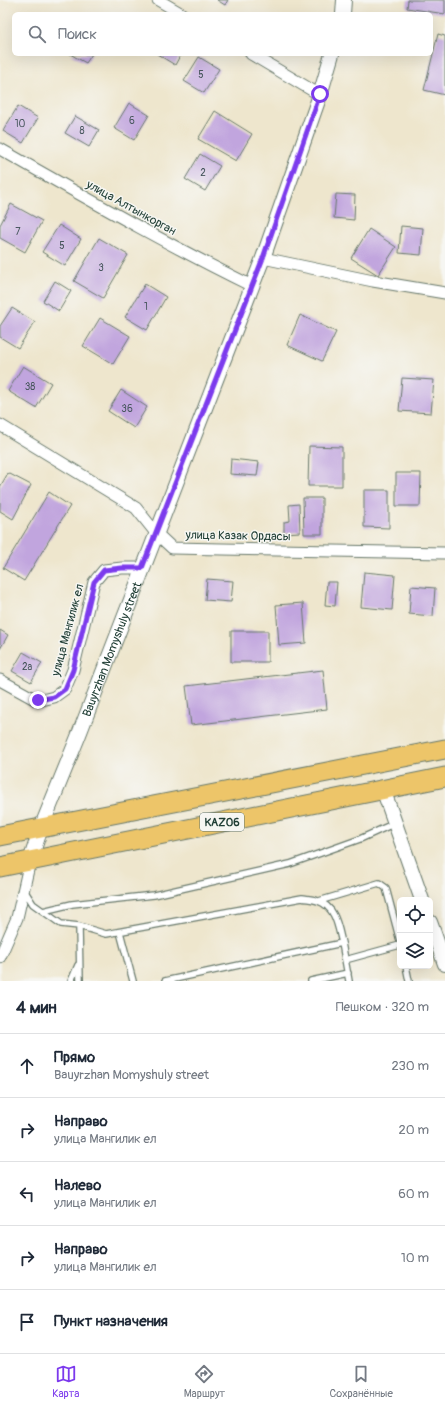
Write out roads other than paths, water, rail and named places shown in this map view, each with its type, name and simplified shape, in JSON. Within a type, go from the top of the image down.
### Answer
[{"type":"highway","name":"KАZ06","points":[[0,836],[445,749]]},
{"type":"highway","name":"KАZ06","points":[[0,867],[445,777]]},
{"type":"street","points":[[158,0],[179,12]]},
{"type":"street","points":[[343,12],[344,0]]},
{"type":"street","points":[[254,56],[320,94]]},
{"type":"street","name":"Bauyrzhan Momyshuly street","points":[[30,861],[41,828],[263,258],[320,94],[331,56]]},
{"type":"street","name":"улица Алтынкорган","points":[[0,149],[129,222],[203,262],[252,286]]},
{"type":"street","points":[[263,258],[373,281],[445,293]]},
{"type":"street","name":"улица Казак Ордасы","points":[[0,425],[136,508],[156,533],[172,548],[445,553]]},
{"type":"street","name":"улица Мангилик ел","points":[[0,680],[38,700],[54,697],[65,689],[73,670],[94,582],[104,570],[142,568]]},
{"type":"street","points":[[383,789],[421,897]]},
{"type":"street","points":[[1,957],[17,918],[30,861]]},
{"type":"street","points":[[433,938],[445,964]]},
{"type":"lane","points":[[43,911],[72,904],[154,896],[290,864],[360,839],[395,823]]},
{"type":"lane","points":[[318,901],[379,882],[386,888],[398,933]]},
{"type":"lane","points":[[23,890],[33,904],[61,924],[80,926],[106,934],[302,898],[318,901],[330,909],[337,918],[349,981]]},
{"type":"lane","points":[[80,926],[80,981]]},
{"type":"lane","points":[[120,932],[133,981]]},
{"type":"lane","points":[[165,981],[342,943]]},
{"type":"lane","points":[[345,960],[397,946]]},
{"type":"lane","points":[[71,981],[79,963]]},
{"type":"lane","points":[[407,969],[409,981]]},
{"type":"lane","points":[[311,981],[348,973]]}]
